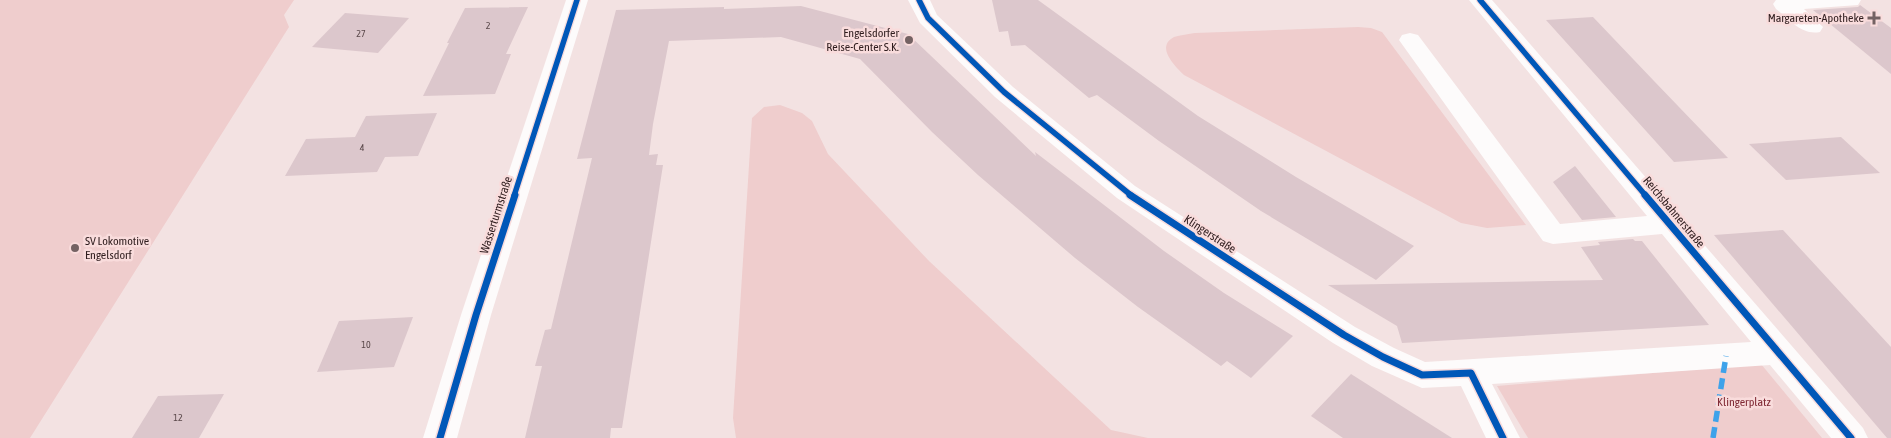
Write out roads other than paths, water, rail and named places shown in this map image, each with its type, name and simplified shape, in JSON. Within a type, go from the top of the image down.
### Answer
[{"type":"street","name":"Wasserturmstraße","points":[[440,438],[476,315],[577,0]]},
{"type":"street","name":"Klingerstraße","points":[[919,0],[928,18],[1004,92],[1126,192],[1336,330],[1383,357],[1422,375],[1471,373]]},
{"type":"street","name":"Reichsbahnerstraße","points":[[1480,0],[1851,438]]},
{"type":"street","points":[[1812,27],[1784,4],[1850,0]]},
{"type":"street","points":[[1410,40],[1553,234],[1669,224]]},
{"type":"street","points":[[1503,438],[1471,373],[1778,352]]},
{"type":"place","name":"Margareten-Apotheke","points":[[1874,18]]},
{"type":"place","name":"Engelsdorfer Reise-Center S.K.","points":[[909,40]]},
{"type":"place","name":"SV Lokomotive Engelsdorf","points":[[75,248]]},
{"type":"park label","name":"Klingerplatz","points":[[1744,402]]}]
